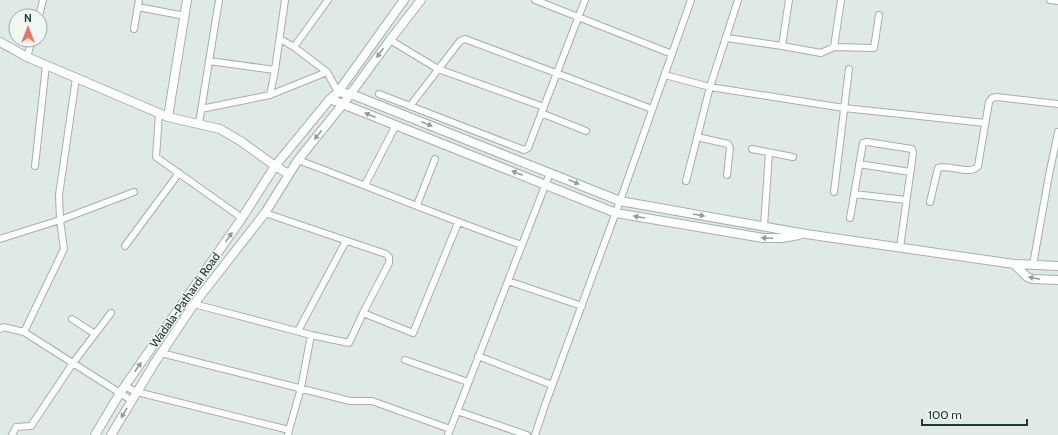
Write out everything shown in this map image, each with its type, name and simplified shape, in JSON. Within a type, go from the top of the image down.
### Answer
[{"type":"main road","points":[[168,117],[187,0]]},
{"type":"main road","name":"Wadala-Pathardi Road","points":[[95,435],[122,390],[242,218],[275,166],[330,99],[338,92],[404,0]]},
{"type":"main road","name":"Wadala-Pathardi Road","points":[[111,435],[131,400],[194,304],[265,213],[298,160],[351,94],[421,0]]},
{"type":"main road","points":[[0,42],[46,66],[168,117],[220,128],[289,174]]},
{"type":"main road","points":[[338,92],[351,94],[620,201],[806,234],[900,248],[1014,264],[1058,266]]},
{"type":"main road","points":[[330,99],[616,213],[763,238],[782,238],[806,234]]},
{"type":"main road","points":[[1014,264],[1027,277],[1033,279],[1058,280]]},
{"type":"street","points":[[134,29],[139,0]]},
{"type":"street","points":[[199,123],[219,0]]},
{"type":"street","points":[[270,95],[285,0]]},
{"type":"street","points":[[294,47],[328,0]]},
{"type":"street","points":[[535,0],[672,54]]},
{"type":"street","points":[[379,94],[524,150],[528,148],[585,0]]},
{"type":"street","points":[[535,435],[616,213],[690,1],[683,0]]},
{"type":"street","points":[[686,182],[710,87],[738,0]]},
{"type":"street","points":[[782,46],[789,0]]},
{"type":"street","points":[[834,47],[841,0]]},
{"type":"street","points":[[1050,0],[1058,1]]},
{"type":"street","points":[[138,7],[184,16]]},
{"type":"street","points":[[726,38],[821,53],[834,47],[874,48],[879,15]]},
{"type":"street","points":[[280,38],[327,72],[338,92]]},
{"type":"street","points":[[410,106],[438,68],[460,41],[465,38],[652,109]]},
{"type":"street","points":[[390,40],[438,68],[543,110],[586,131]]},
{"type":"street","points":[[27,57],[30,48]]},
{"type":"street","points":[[209,61],[275,70]]},
{"type":"street","points":[[35,166],[46,66]]},
{"type":"street","points":[[834,192],[849,69]]},
{"type":"street","points":[[201,109],[270,95],[327,72]]},
{"type":"street","points":[[664,75],[710,87],[844,108],[985,123]]},
{"type":"street","points":[[24,332],[64,249],[60,220],[59,196],[76,78]]},
{"type":"street","points":[[930,202],[938,168],[943,167],[972,170],[977,168],[989,102],[995,97],[1058,104]]},
{"type":"street","points":[[159,113],[156,157],[242,218]]},
{"type":"street","points":[[366,185],[396,125]]},
{"type":"street","points":[[1033,265],[1058,132]]},
{"type":"street","points":[[697,137],[728,144],[730,148],[727,175]]},
{"type":"street","points":[[850,218],[862,145],[865,142],[912,149],[913,153],[900,248]]},
{"type":"street","points":[[752,149],[793,157]]},
{"type":"street","points":[[764,226],[769,152]]},
{"type":"street","points":[[417,205],[435,159]]},
{"type":"street","points":[[298,160],[417,205],[458,223],[522,245]]},
{"type":"street","points":[[859,164],[910,172]]},
{"type":"street","points":[[125,246],[179,173]]},
{"type":"street","points":[[161,353],[350,401],[372,401],[449,432],[550,173]]},
{"type":"street","points":[[0,238],[60,220],[134,192]]},
{"type":"street","points":[[854,194],[906,200]]},
{"type":"street","points":[[194,304],[311,335],[349,343],[389,263],[389,257],[386,254],[265,213]]},
{"type":"street","points":[[363,313],[413,333],[458,223]]},
{"type":"street","points":[[298,331],[346,241]]},
{"type":"street","points":[[508,281],[582,306]]},
{"type":"street","points":[[12,435],[16,427],[31,426],[73,363],[111,313]]},
{"type":"street","points":[[72,319],[95,334]]},
{"type":"street","points":[[0,329],[3,327],[24,332],[73,363],[122,390],[131,400]]},
{"type":"street","points":[[122,390],[137,392],[289,433],[301,388],[311,335]]},
{"type":"street","points":[[478,356],[552,385]]},
{"type":"street","points":[[405,360],[468,382]]},
{"type":"street","points":[[457,411],[527,435]]}]
